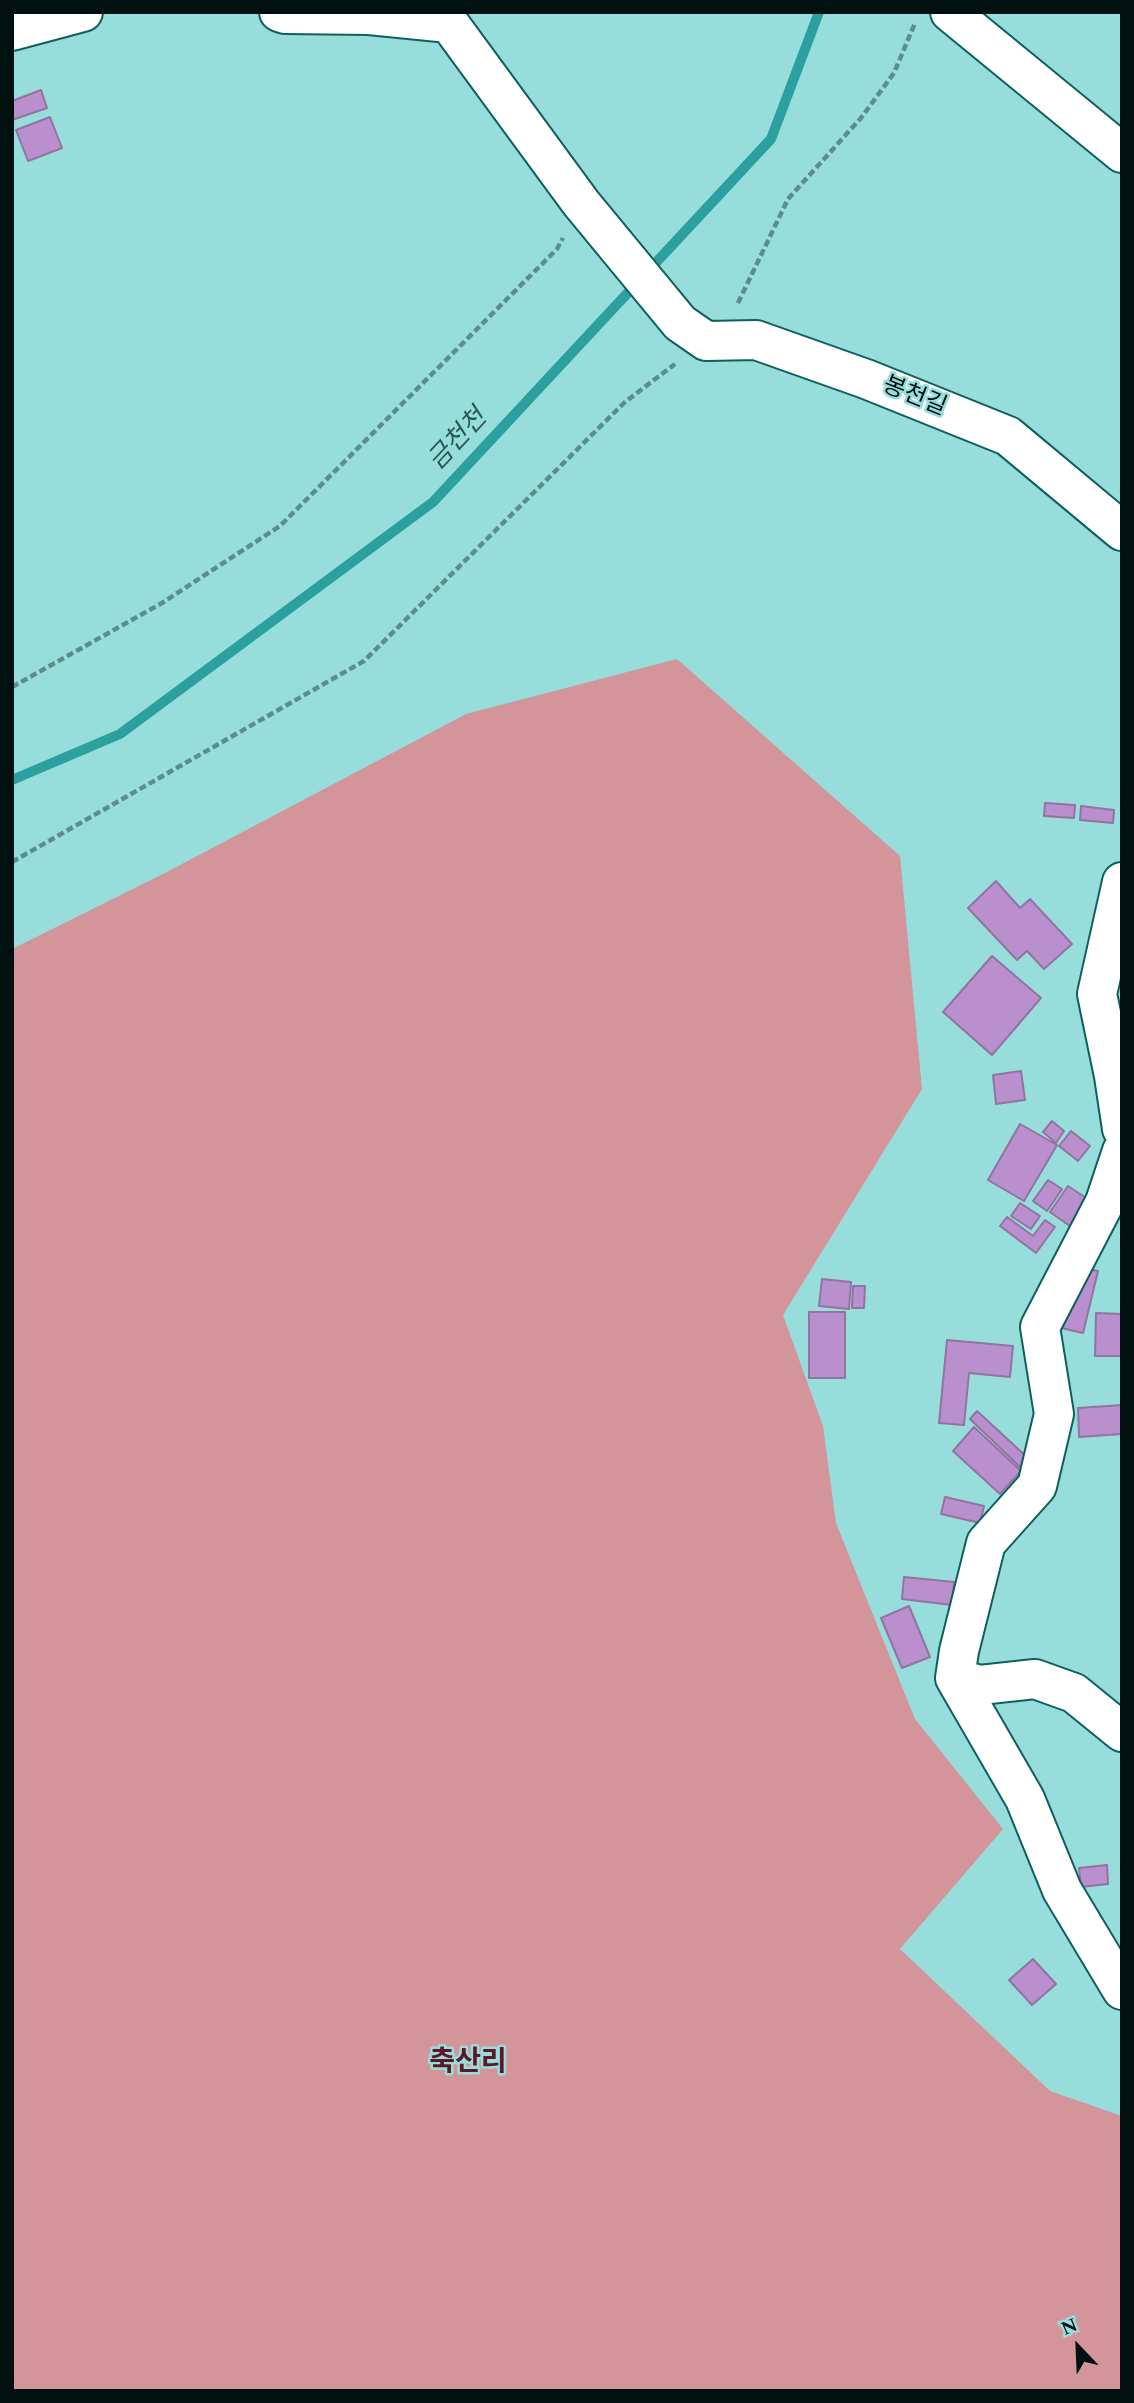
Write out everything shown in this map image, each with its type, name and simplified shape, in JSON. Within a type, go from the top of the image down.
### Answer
[{"type":"street","points":[[12,31],[83,12]]},
{"type":"street","points":[[279,12],[369,15],[449,23],[590,215],[693,332]]},
{"type":"street","points":[[950,12],[1122,153]]},
{"type":"street","name":"봉천길","points":[[693,332],[756,340],[866,379],[1008,436],[1122,531]]},
{"type":"street","points":[[1122,882],[1097,994],[1118,1077],[1122,1129]]},
{"type":"street","points":[[1122,1151],[1105,1202],[1040,1327],[1054,1414],[1037,1486],[986,1543],[954,1678],[1025,1799],[1062,1889],[1122,1990]]},
{"type":"street","points":[[954,1678],[980,1685],[1035,1679],[1074,1692],[1122,1732]]},
{"type":"path","points":[[12,862],[364,661],[693,332],[732,318],[788,199],[861,118],[894,74],[919,12]]},
{"type":"path","points":[[12,687],[162,603],[280,526],[590,215]]},
{"type":"shaded area","points":[[677,659],[900,856],[922,1089],[783,1315],[823,1426],[836,1523],[915,1719],[1003,1829],[900,1949],[1050,2091],[1122,2116],[1122,2391],[12,2391],[12,949],[165,873],[466,714]]},
{"type":"building","points":[[41,90],[47,108],[12,120],[12,101]]},
{"type":"building","points":[[50,117],[62,148],[28,161],[16,130]]},
{"type":"building","points":[[1045,803],[1075,805],[1074,818],[1044,816]]},
{"type":"building","points":[[1081,806],[1114,810],[1113,823],[1080,820]]},
{"type":"building","points":[[996,881],[1020,908],[1030,899],[1072,944],[1044,969],[1027,951],[1017,960],[968,908]]},
{"type":"building","points":[[992,956],[1041,998],[992,1055],[943,1012]]},
{"type":"building","points":[[1021,1071],[1025,1100],[996,1104],[993,1075]]},
{"type":"building","points":[[1052,1121],[1064,1131],[1056,1143],[1043,1132]]},
{"type":"building","points":[[1020,1124],[1057,1145],[1024,1201],[988,1180]]},
{"type":"building","points":[[1071,1131],[1090,1146],[1078,1161],[1059,1146]]},
{"type":"building","points":[[1048,1180],[1062,1189],[1047,1211],[1033,1201]]},
{"type":"building","points":[[1068,1186],[1092,1202],[1074,1229],[1050,1212]]},
{"type":"building","points":[[1020,1203],[1040,1216],[1031,1229],[1011,1216]]},
{"type":"building","points":[[1007,1217],[1033,1236],[1045,1220],[1055,1227],[1036,1253],[1000,1226]]},
{"type":"building","points":[[1076,1266],[1098,1271],[1083,1333],[1061,1328]]},
{"type":"building","points":[[822,1279],[851,1282],[849,1309],[819,1306]]},
{"type":"building","points":[[853,1286],[865,1286],[864,1308],[852,1308]]},
{"type":"building","points":[[809,1312],[845,1312],[845,1378],[809,1378]]},
{"type":"building","points":[[1096,1313],[1122,1314],[1122,1356],[1095,1356]]},
{"type":"building","points":[[947,1340],[1013,1346],[1010,1377],[969,1373],[964,1425],[939,1423]]},
{"type":"building","points":[[1122,1405],[1122,1434],[1079,1437],[1078,1408]]},
{"type":"building","points":[[977,1411],[1029,1459],[1021,1468],[970,1419]]},
{"type":"building","points":[[974,1427],[1021,1471],[1000,1494],[953,1451]]},
{"type":"building","points":[[945,1497],[984,1506],[980,1523],[941,1514]]},
{"type":"building","points":[[904,1577],[954,1582],[952,1605],[902,1599]]},
{"type":"building","points":[[909,1606],[930,1657],[902,1668],[881,1618]]},
{"type":"building","points":[[1107,1865],[1108,1884],[1081,1887],[1079,1868]]},
{"type":"building","points":[[1033,1959],[1056,1984],[1032,2005],[1009,1980]]},
{"type":"waterway","name":"금천천","points":[[12,780],[120,734],[433,502],[771,139],[819,12]]},
{"type":"district","name":"축산리","points":[[468,2065]]}]
